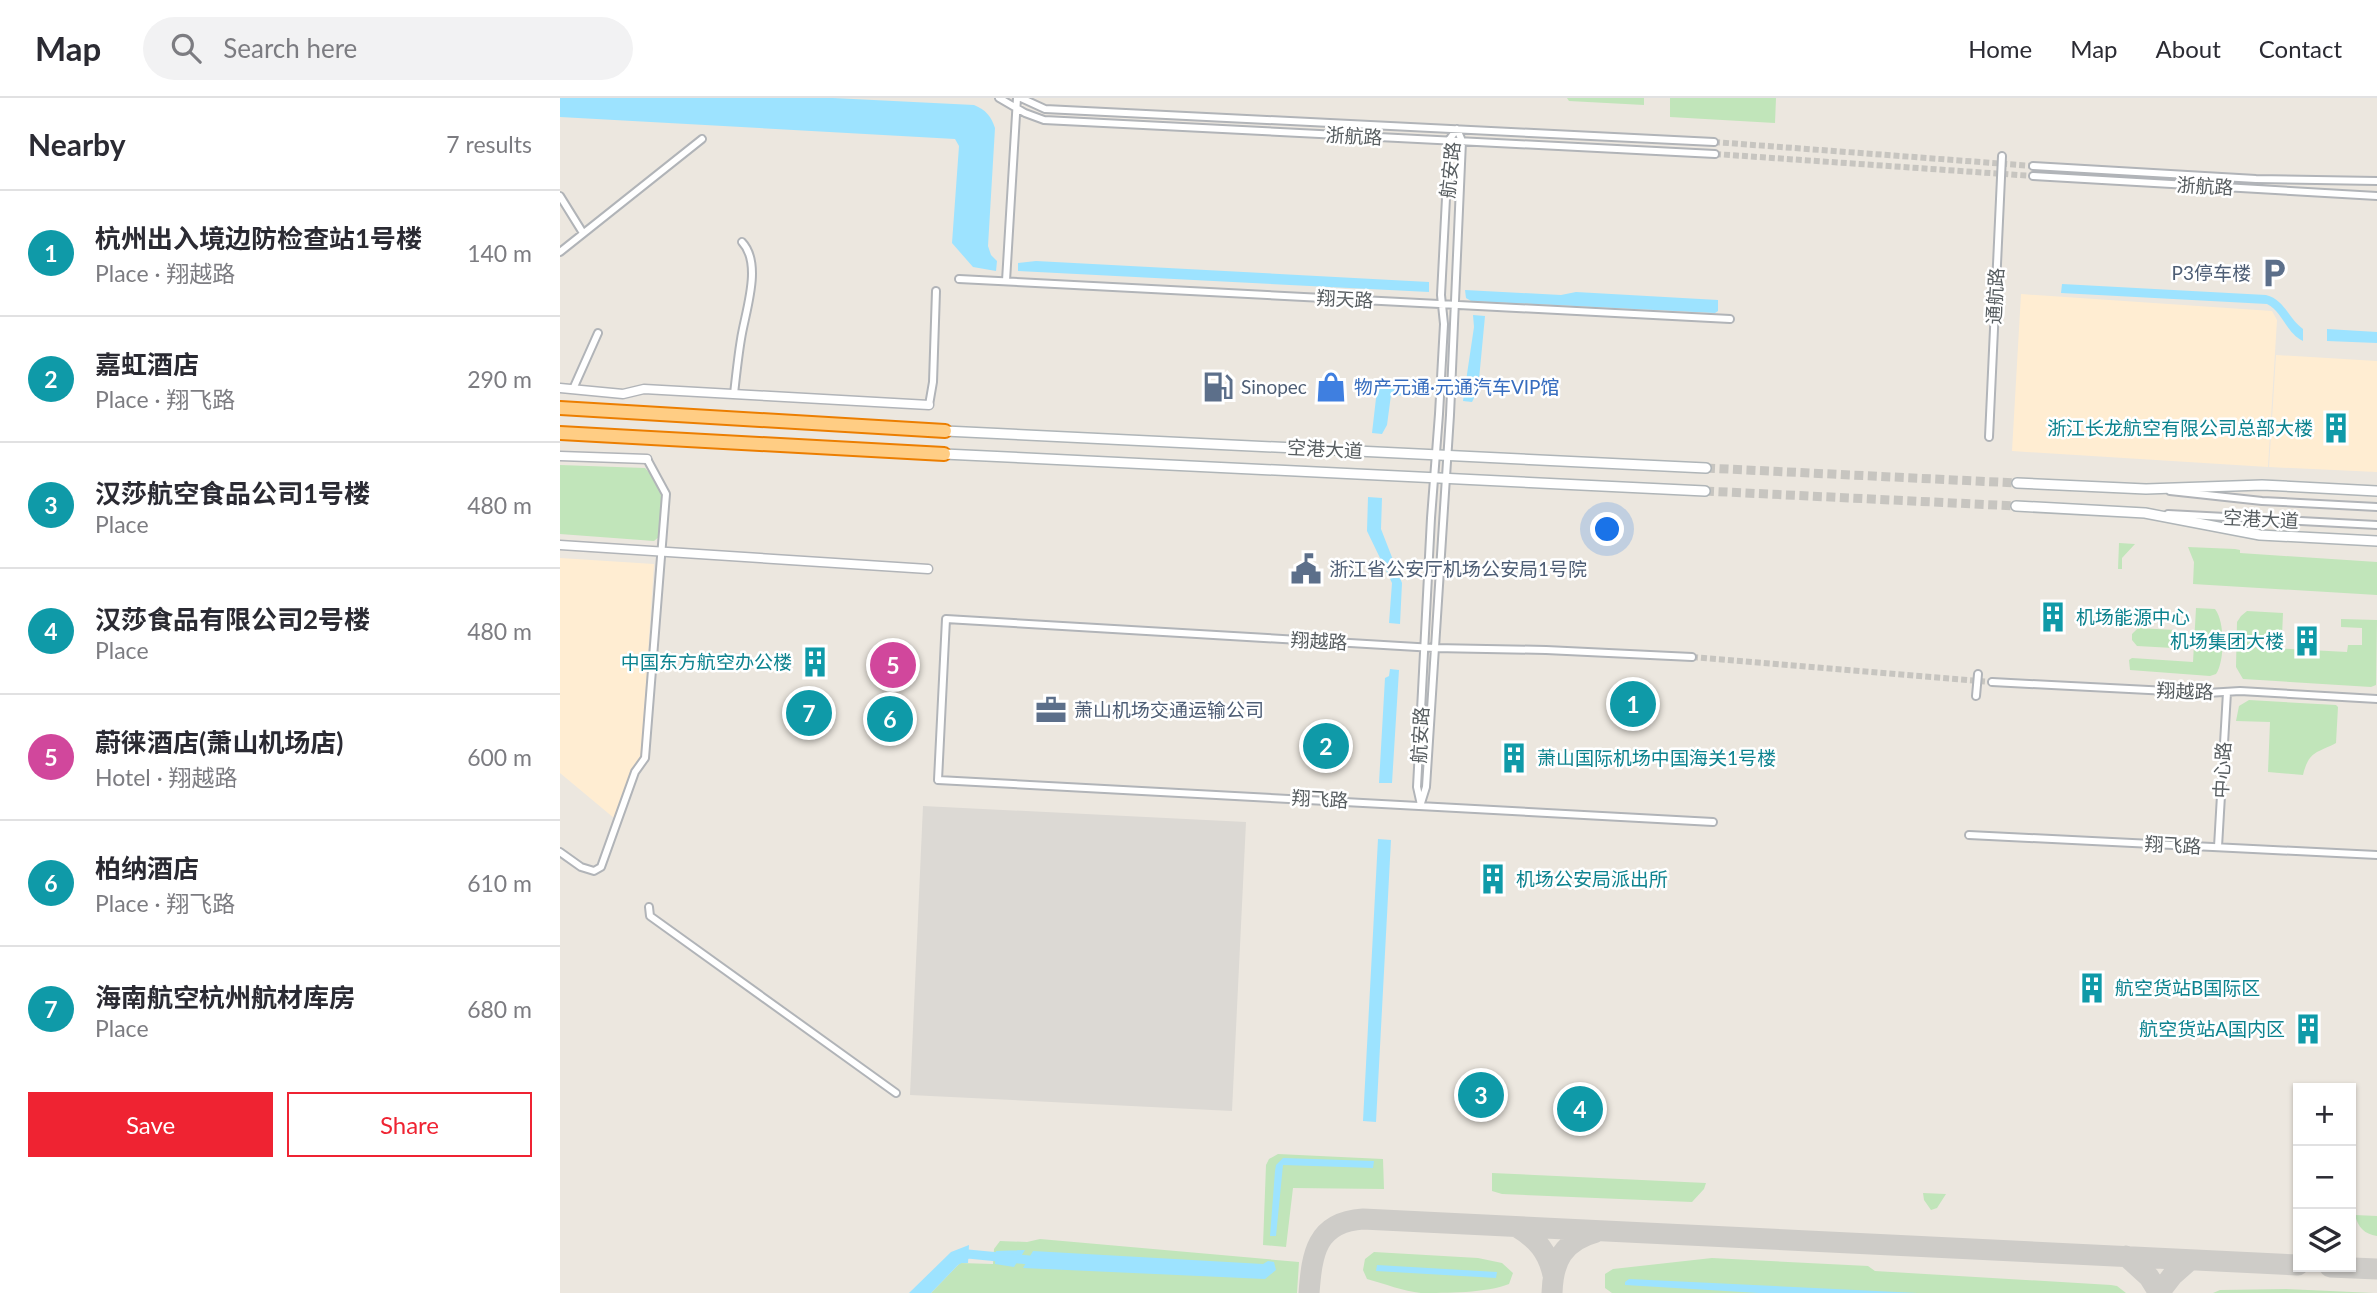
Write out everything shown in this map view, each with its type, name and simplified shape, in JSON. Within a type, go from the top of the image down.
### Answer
[{"type":"highway","points":[[560,408],[945,431]]},
{"type":"highway","points":[[560,433],[944,454]]},
{"type":"main road","name":"空港大道","points":[[945,431],[1706,468]]},
{"type":"main road","name":"空港大道","points":[[944,454],[1704,491]]},
{"type":"main road","name":"空港大道","points":[[2017,483],[2146,489],[2262,485],[2377,491]]},
{"type":"main road","name":"空港大道","points":[[2016,506],[2145,513],[2260,535],[2377,541]]},
{"type":"street","name":"浙航路","points":[[999,98],[1044,120],[1715,153]]},
{"type":"street","name":"浙航路","points":[[1019,98],[1045,109],[1714,142]]},
{"type":"street","points":[[1006,281],[1016,108],[1019,98]]},
{"type":"street","name":"航安路","points":[[1421,804],[1417,787],[1444,324],[1442,304],[1449,140],[1457,129]]},
{"type":"street","name":"航安路","points":[[1421,804],[1426,787],[1446,478],[1462,141],[1457,129]]},
{"type":"street","points":[[560,252],[702,139]]},
{"type":"street","name":"通航路","points":[[1989,436],[2002,156]]},
{"type":"street","name":"浙航路","points":[[2033,166],[2256,179],[2377,181]]},
{"type":"street","name":"浙航路","points":[[2033,176],[2377,196]]},
{"type":"street","points":[[560,196],[583,233]]},
{"type":"street","points":[[734,394],[741,335],[749,309],[749,250],[742,242]]},
{"type":"street","name":"翔天路","points":[[959,279],[1730,318]]},
{"type":"street","points":[[560,388],[623,394],[644,389],[929,405],[933,382],[936,291]]},
{"type":"street","points":[[573,389],[598,333]]},
{"type":"street","points":[[560,456],[647,459],[666,494],[645,758],[635,772],[601,867],[594,872],[581,867],[560,852]]},
{"type":"street","name":"空港大道","points":[[2146,489],[2262,501],[2377,507]]},
{"type":"street","name":"空港大道","points":[[2145,513],[2377,525]]},
{"type":"street","points":[[560,545],[928,569]]},
{"type":"street","name":"翔越路","points":[[939,768],[946,619],[1434,648],[1692,657]]},
{"type":"street","points":[[1976,696],[1978,674]]},
{"type":"street","name":"翔越路","points":[[1992,682],[2377,699]]},
{"type":"street","name":"中心路","points":[[2218,847],[2227,692]]},
{"type":"street","name":"翔飞路","points":[[939,768],[938,780],[1421,804],[1713,822]]},
{"type":"street","name":"翔飞路","points":[[1969,835],[2377,855]]},
{"type":"street","points":[[649,907],[650,916],[896,1093]]},
{"type":"shaded area","points":[[2021,294],[2272,311],[2277,320],[2268,467],[2012,451]]},
{"type":"shaded area","points":[[2276,355],[2377,361],[2377,472],[2269,467]]},
{"type":"shaded area","points":[[560,558],[654,564],[641,758],[632,771],[614,818],[560,773]]},
{"type":"shaded area","points":[[923,806],[1246,822],[1232,1111],[910,1095]]},
{"type":"green space","points":[[1567,98],[1644,98],[1644,105],[1569,101]]},
{"type":"green space","points":[[1670,98],[1776,98],[1775,123],[1670,117]]},
{"type":"green space","points":[[560,465],[645,468],[657,485],[662,499],[660,536],[654,541],[560,534]]},
{"type":"green space","points":[[2119,543],[2135,544],[2122,558],[2122,569],[2118,569]]},
{"type":"green space","points":[[2188,547],[2377,562],[2377,595],[2193,584],[2194,562]]},
{"type":"green space","points":[[2196,608],[2215,609],[2221,622],[2222,651],[2216,674],[2210,676],[2130,670],[2129,660],[2132,658],[2193,662]]},
{"type":"green space","points":[[2247,611],[2283,613],[2282,636],[2253,635],[2253,647],[2347,652],[2348,645],[2362,645],[2362,628],[2341,627],[2341,619],[2377,620],[2376,685],[2371,687],[2243,679],[2236,667],[2237,622]]},
{"type":"green space","points":[[2138,628],[2175,630],[2179,643],[2173,648],[2137,646],[2132,640],[2132,634]]},
{"type":"green space","points":[[2249,700],[2336,705],[2336,743],[2311,757],[2303,775],[2268,772],[2270,722],[2236,721],[2239,706]]},
{"type":"green space","points":[[1278,1154],[1383,1159],[1384,1189],[1293,1188],[1286,1247],[1263,1245],[1266,1165],[1269,1159]]},
{"type":"green space","points":[[1492,1173],[1706,1183],[1692,1202],[1502,1194],[1492,1191]]},
{"type":"green space","points":[[1923,1193],[1946,1194],[1937,1208],[1931,1210]]},
{"type":"green space","points":[[2356,1215],[2377,1216],[2377,1236],[2369,1234],[2358,1223]]},
{"type":"green space","points":[[1040,1239],[1299,1262],[1297,1293],[931,1293],[960,1263],[993,1264],[994,1249],[1000,1241],[1027,1242]]},
{"type":"green space","points":[[1374,1252],[1478,1258],[1502,1263],[1513,1273],[1509,1284],[1500,1287],[1454,1293],[1414,1292],[1367,1279],[1363,1270],[1365,1259]]},
{"type":"green space","points":[[1712,1258],[1868,1266],[1875,1271],[2111,1285],[2126,1293],[1612,1293],[1605,1288],[1605,1274],[1613,1269]]},
{"type":"green space","points":[[2286,1289],[2374,1293],[2213,1293],[2220,1290]]},
{"type":"water","points":[[560,98],[833,98],[974,105],[988,114],[995,128],[988,246],[997,261],[996,271],[973,267],[952,243],[959,146],[955,139],[560,117]]},
{"type":"water","points":[[1036,261],[1429,282],[1429,292],[1018,271],[1018,263]]},
{"type":"water","points":[[2062,284],[2266,295],[2278,301],[2303,329],[2303,341],[2292,333],[2277,312],[2267,304],[2061,293]]},
{"type":"water","points":[[1465,290],[1561,295],[1576,292],[1718,300],[1718,311],[1715,313],[1471,301],[1466,298]]},
{"type":"water","points":[[1473,315],[1485,316],[1478,390],[1472,402],[1463,401],[1474,327]]},
{"type":"water","points":[[2327,329],[2377,332],[2377,343],[2327,341]]},
{"type":"water","points":[[1378,381],[1419,383],[1416,396],[1391,395],[1387,425],[1382,434],[1372,433]]},
{"type":"water","points":[[1368,497],[1382,498],[1381,529],[1402,583],[1400,624],[1389,623],[1392,583],[1367,531]]},
{"type":"water","points":[[1390,669],[1399,670],[1392,783],[1379,783],[1385,678],[1389,676]]},
{"type":"water","points":[[1378,839],[1391,840],[1376,1122],[1363,1121]]},
{"type":"water","points":[[1283,1158],[1374,1161],[1373,1168],[1283,1165],[1276,1236],[1270,1236],[1276,1165]]},
{"type":"water","points":[[969,1245],[968,1263],[960,1263],[931,1293],[909,1293],[951,1252]]},
{"type":"water","points":[[1025,1250],[1014,1267],[995,1264],[996,1251]]},
{"type":"water","points":[[1033,1251],[1263,1264],[1268,1261],[1274,1262],[1276,1270],[1265,1279],[1023,1268]]},
{"type":"water","points":[[1377,1265],[1497,1272],[1496,1278],[1376,1271]]},
{"type":"water","points":[[1629,1279],[1918,1293],[1759,1293],[1625,1285]]},
{"type":"waterway","points":[[958,1260],[968,1254],[1040,1261]]},
{"type":"taxiway","points":[[1309,1293],[1312,1265],[1319,1242],[1335,1226],[1363,1219],[2293,1265]]},
{"type":"taxiway","points":[[1517,1227],[1541,1247],[1553,1275]]},
{"type":"taxiway","points":[[1552,1293],[1555,1271],[1562,1254],[1575,1241],[1596,1232]]},
{"type":"taxiway","points":[[2126,1256],[2149,1277],[2159,1293]]},
{"type":"taxiway","points":[[2159,1293],[2172,1276],[2190,1260]]},
{"type":"taxiway","points":[[2356,1268],[2377,1269]]},
{"type":"tunnel","points":[[1714,142],[2033,166]]},
{"type":"tunnel","points":[[1715,154],[2033,176]]},
{"type":"tunnel","points":[[1706,468],[2017,483]]},
{"type":"tunnel","points":[[1705,491],[2016,506]]},
{"type":"tunnel","points":[[1692,657],[1992,682]]},
{"type":"place","name":"P3停车楼","points":[[2274,273]]},
{"type":"place","name":"Sinopec","points":[[1218,387]]},
{"type":"place","name":"物产元通·元通汽车VIP馆","points":[[1331,387]]},
{"type":"place","name":"浙江长龙航空有限公司总部大楼","points":[[2336,428]]},
{"type":"place","name":"浙江省公安厅机场公安局1号院","points":[[1306,569]]},
{"type":"place","name":"机场能源中心","points":[[2053,617]]},
{"type":"place","name":"机场集团大楼","points":[[2307,641]]},
{"type":"place","name":"中国东方航空办公楼","points":[[815,662]]},
{"type":"place","name":"蔚徕酒店(萧山机场店)","points":[[893,665]]},
{"type":"place","name":"杭州出入境边防检查站1号楼","points":[[1633,704]]},
{"type":"place","name":"萧山机场交通运输公司","points":[[1051,710]]},
{"type":"place","name":"海南航空杭州航材库房","points":[[809,713]]},
{"type":"place","name":"柏纳酒店","points":[[890,719]]},
{"type":"place","name":"嘉虹酒店","points":[[1326,746]]},
{"type":"place","name":"萧山国际机场中国海关1号楼","points":[[1514,758]]},
{"type":"place","name":"机场公安局派出所","points":[[1493,879]]},
{"type":"place","name":"航空货站B国际区","points":[[2092,988]]},
{"type":"place","name":"航空货站A国内区","points":[[2308,1029]]},
{"type":"place","name":"汉莎航空食品公司1号楼","points":[[1481,1095]]},
{"type":"place","name":"汉莎食品有限公司2号楼","points":[[1580,1109]]}]
